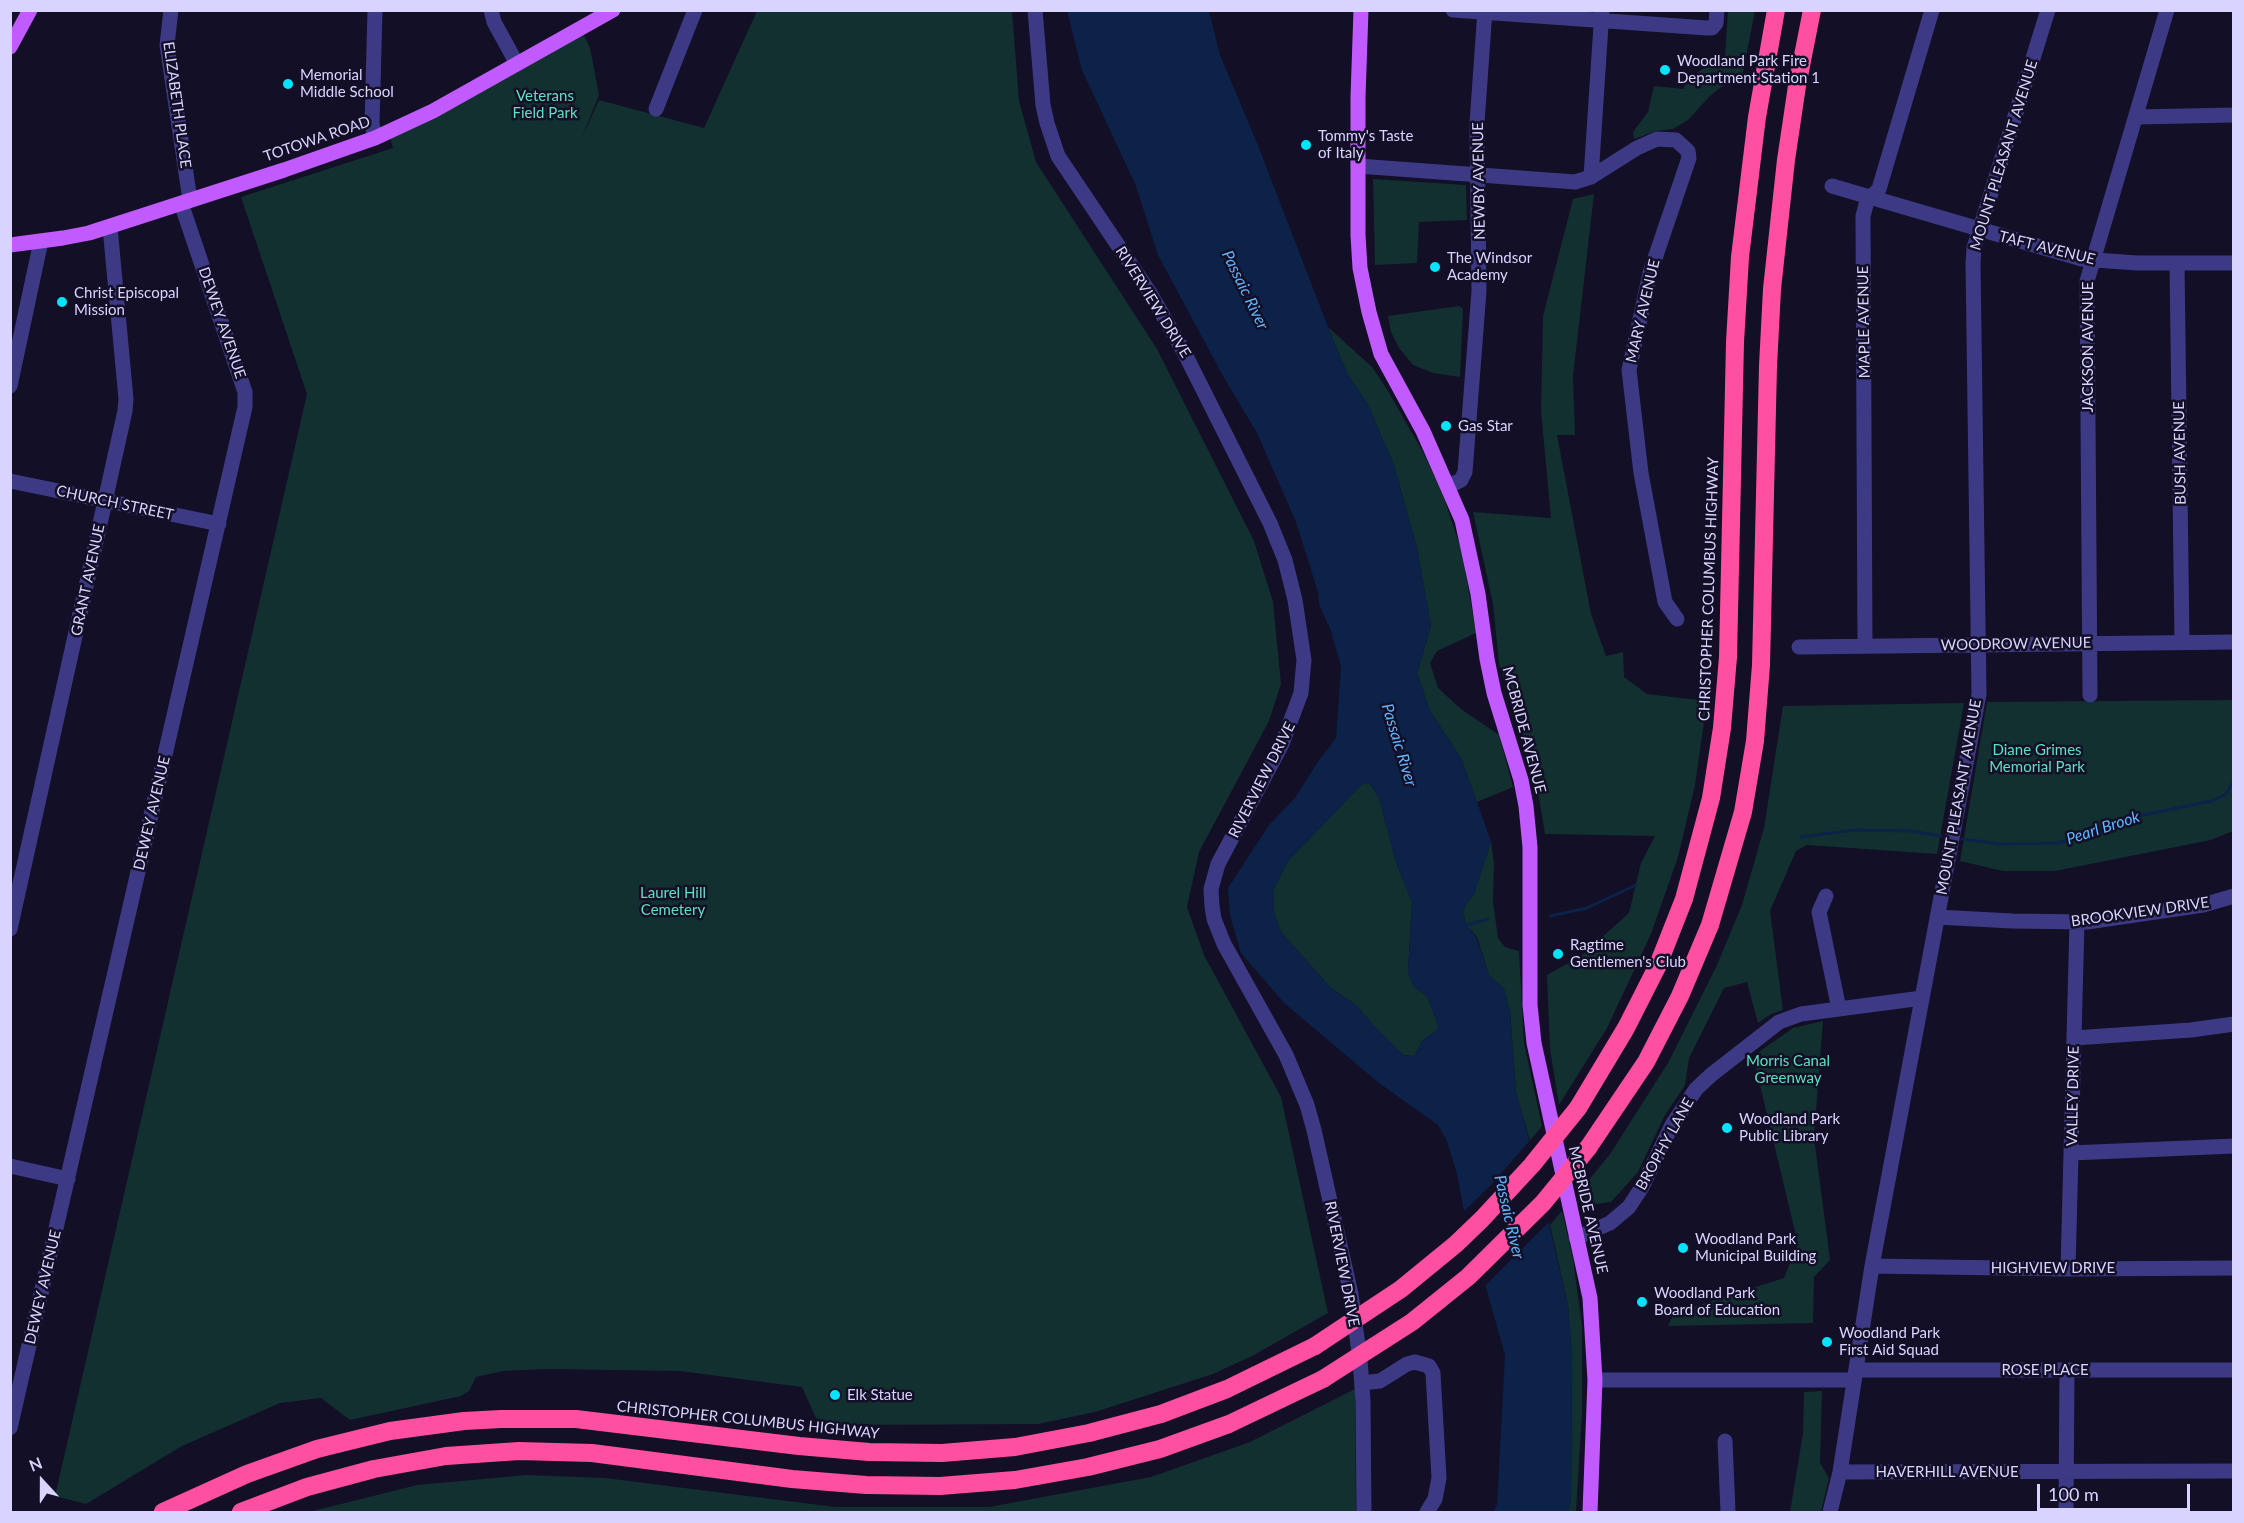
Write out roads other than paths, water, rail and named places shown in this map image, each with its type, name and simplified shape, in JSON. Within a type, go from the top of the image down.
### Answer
[{"type":"highway","name":"CHRISTOPHER COLUMBUS HIGHWAY","points":[[163,1512],[247,1474],[317,1449],[390,1431],[464,1421],[576,1419],[799,1446],[869,1452],[942,1453],[1016,1447],[1089,1433],[1161,1414],[1227,1389],[1315,1346],[1401,1289],[1456,1244],[1514,1186],[1578,1108],[1626,1029],[1671,933],[1700,843],[1716,774],[1728,657],[1735,342],[1740,257],[1755,126],[1776,10]]},
{"type":"highway","points":[[241,1512],[307,1487],[374,1468],[446,1456],[519,1451],[592,1454],[783,1478],[866,1485],[939,1486],[1015,1480],[1088,1467],[1160,1449],[1238,1420],[1323,1379],[1383,1342],[1468,1277],[1527,1220],[1588,1149],[1646,1062],[1696,960],[1719,897],[1745,803],[1755,741],[1761,665],[1767,384],[1772,289],[1786,160],[1797,86],[1812,11]]},
{"type":"main road","points":[[10,47],[30,10]]},
{"type":"main road","name":"TOTOWA ROAD","points":[[10,245],[63,238],[110,227],[375,138],[433,111],[613,10]]},
{"type":"main road","name":"MCBRIDE AVENUE","points":[[1362,10],[1358,166],[1360,268],[1374,336],[1381,354],[1423,431],[1462,520],[1478,594],[1486,659],[1521,780],[1526,806],[1530,847],[1530,1005],[1534,1043],[1590,1298],[1595,1380],[1590,1512]]},
{"type":"street","name":"ELIZABETH PLACE","points":[[171,10],[167,45],[186,201]]},
{"type":"street","points":[[375,10],[372,124],[375,138]]},
{"type":"street","points":[[491,10],[494,22],[517,64]]},
{"type":"street","points":[[656,110],[695,10]]},
{"type":"street","name":"RIVERVIEW DRIVE","points":[[1035,10],[1043,105],[1058,156],[1150,293],[1184,352],[1270,523],[1291,579],[1303,641],[1304,669],[1301,693],[1282,744],[1218,864],[1211,889],[1212,906],[1214,919],[1224,944],[1286,1055],[1307,1105],[1320,1154],[1351,1294],[1362,1383],[1364,1512]]},
{"type":"street","points":[[1454,10],[1601,16],[1697,28],[1715,26],[1717,10]]},
{"type":"street","name":"MAPLE AVENUE","points":[[1866,646],[1863,230],[1866,205],[1879,189],[1932,10]]},
{"type":"street","name":"MOUNT PLEASANT AVENUE","points":[[1830,1512],[1840,1473],[1872,1266],[1979,694],[1973,263],[1979,230],[2048,10]]},
{"type":"street","name":"JACKSON AVENUE","points":[[2090,695],[2086,289],[2167,10]]},
{"type":"street","name":"NEWBY AVENUE","points":[[1449,486],[1461,480],[1465,472],[1479,291],[1477,123],[1485,12]]},
{"type":"street","points":[[1358,166],[1568,182],[1582,181],[1591,177],[1601,16]]},
{"type":"street","points":[[2136,117],[2234,116]]},
{"type":"street","name":"MARY AVENUE","points":[[1591,177],[1657,139],[1676,140],[1688,150],[1689,158],[1650,273],[1629,370],[1641,473],[1665,602],[1677,620]]},
{"type":"street","name":"TAFT AVENUE","points":[[1832,186],[2082,260],[2234,263]]},
{"type":"street","name":"DEWEY AVENUE","points":[[10,1428],[246,399],[186,201]]},
{"type":"street","name":"GRANT AVENUE","points":[[10,929],[126,399],[110,227]]},
{"type":"street","points":[[10,386],[41,241]]},
{"type":"street","name":"BUSH AVENUE","points":[[2177,263],[2182,643]]},
{"type":"street","name":"CHURCH STREET","points":[[10,481],[219,524]]},
{"type":"street","name":"WOODROW AVENUE","points":[[1799,647],[2234,642]]},
{"type":"street","points":[[1827,896],[1819,912],[1839,1009]]},
{"type":"street","name":"BROOKVIEW DRIVE","points":[[1937,917],[2077,922],[2203,905],[2234,896]]},
{"type":"street","name":"VALLEY DRIVE","points":[[2068,1269],[2077,922]]},
{"type":"street","name":"BROPHY LANE","points":[[1576,1238],[1611,1223],[1629,1207],[1642,1187],[1680,1112],[1696,1089],[1779,1022],[1801,1014],[1922,999]]},
{"type":"street","points":[[2074,1038],[2191,1030],[2234,1024]]},
{"type":"street","points":[[2071,1153],[2234,1146]]},
{"type":"street","points":[[10,1166],[68,1179]]},
{"type":"street","name":"HIGHVIEW DRIVE","points":[[1872,1266],[2068,1269],[2234,1268]]},
{"type":"street","points":[[1362,1383],[1380,1381],[1407,1364],[1415,1362],[1429,1366],[1433,1373],[1439,1478],[1435,1499],[1427,1512]]},
{"type":"street","points":[[2066,1512],[2067,1370]]},
{"type":"street","name":"ROSE PLACE","points":[[1595,1380],[2067,1370],[2234,1370]]},
{"type":"street","points":[[1725,1441],[1728,1512]]},
{"type":"street","name":"HAVERHILL AVENUE","points":[[1840,1473],[2234,1471]]},
{"type":"water","name":"Passaic River","points":[[1067,11],[1209,11],[1220,55],[1257,143],[1328,327],[1347,373],[1368,405],[1394,465],[1417,548],[1431,626],[1417,673],[1430,711],[1461,758],[1491,841],[1474,894],[1463,912],[1466,925],[1476,937],[1489,975],[1504,989],[1510,1012],[1516,1092],[1568,1305],[1572,1356],[1571,1500],[1568,1512],[1493,1512],[1497,1505],[1505,1355],[1463,1206],[1457,1174],[1447,1141],[1438,1125],[1379,1083],[1284,1003],[1241,953],[1230,915],[1228,888],[1269,825],[1295,798],[1336,738],[1341,667],[1331,631],[1319,604],[1318,592],[1296,522],[1257,433],[1223,376],[1158,255],[1136,186],[1082,70]],"holes":[[[1362,784],[1370,784],[1379,798],[1396,862],[1412,902],[1408,972],[1414,987],[1427,996],[1437,1022],[1437,1030],[1423,1040],[1414,1056],[1403,1055],[1356,1005],[1331,988],[1281,932],[1274,913],[1273,890],[1288,861]]]},
{"type":"waterway","name":"Pearl Brook","points":[[1962,839],[2000,844],[2057,843],[2112,828],[2138,816],[2212,801],[2226,794],[2234,780]]},
{"type":"waterway","name":"Pearl Brook","points":[[1801,837],[1854,830],[1911,831],[1941,836]]},
{"type":"waterway","name":"Pearl Brook","points":[[1550,916],[1587,908],[1636,885]]},
{"type":"waterway","name":"Pearl Brook","points":[[1466,925],[1488,919]]},
{"type":"place","name":"Woodland Park Fire Department Station 1","points":[[1665,70]]},
{"type":"place","name":"Memorial Middle School","points":[[288,84]]},
{"type":"place","name":"Tommy's Taste of Italy","points":[[1306,145]]},
{"type":"place","name":"The Windsor Academy","points":[[1435,267]]},
{"type":"place","name":"Christ Episcopal Mission","points":[[62,302]]},
{"type":"place","name":"Gas Star","points":[[1446,426]]},
{"type":"place","name":"Ragtime Gentlemen's Club","points":[[1558,954]]},
{"type":"place","name":"Woodland Park Public Library","points":[[1727,1128]]},
{"type":"place","name":"Woodland Park Municipal Building","points":[[1683,1248]]},
{"type":"place","name":"Woodland Park Board of Education","points":[[1642,1302]]},
{"type":"place","name":"Woodland Park First Aid Squad","points":[[1827,1342]]},
{"type":"place","name":"Elk Statue","points":[[835,1395]]},
{"type":"park label","name":"Veterans Field Park","points":[[545,104]]},
{"type":"park label","name":"Diane Grimes Memorial Park","points":[[2037,758]]},
{"type":"park label","name":"Laurel Hill Cemetery","points":[[673,902]]},
{"type":"park label","name":"Morris Canal Greenway","points":[[1788,1070]]}]
